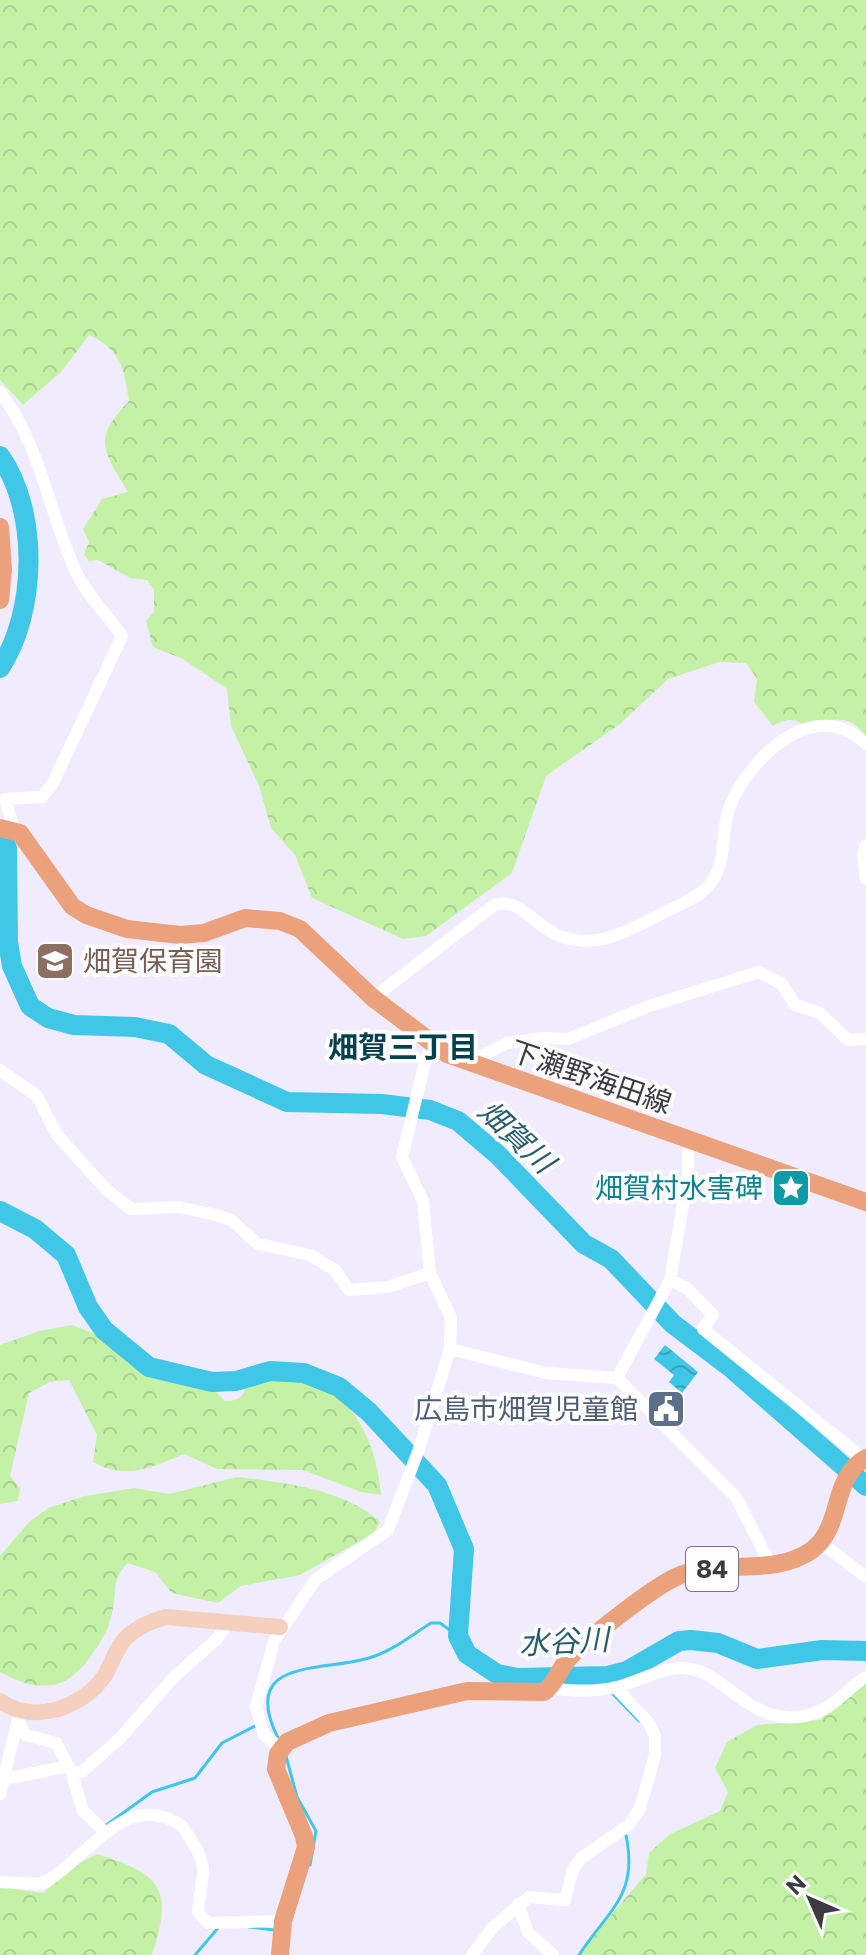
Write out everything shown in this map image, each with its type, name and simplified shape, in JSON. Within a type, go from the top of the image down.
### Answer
[{"type":"main road","points":[[0,527],[3,570],[0,600]]},
{"type":"main road","name":"下瀬野海田線","points":[[7,828],[72,906],[86,915],[127,929],[180,935],[204,933],[245,918],[280,921],[300,929],[373,998],[433,1046],[467,1063],[866,1202]]},
{"type":"main road","points":[[821,1543],[833,1520],[844,1479],[864,1459]]},
{"type":"main road","name":"84","points":[[556,1679],[581,1648],[677,1577],[702,1569],[799,1559],[821,1543]]},
{"type":"main road","points":[[280,1955],[283,1926],[306,1842],[278,1777],[276,1765],[286,1744],[329,1723],[467,1691],[536,1693],[556,1679]]},
{"type":"street","points":[[0,392],[18,416],[36,455],[77,575],[122,636],[53,783],[42,797],[5,799],[7,828]]},
{"type":"street","points":[[373,998],[494,905],[513,905],[544,929],[587,942],[614,937],[696,897],[717,876],[722,864],[729,808],[739,790],[778,742],[812,726],[829,724],[852,732],[866,744]]},
{"type":"street","points":[[866,845],[866,879]]},
{"type":"street","points":[[467,1063],[507,1043],[545,1038],[568,1039],[649,1006],[759,972],[782,984],[795,1005],[820,1013],[848,1040],[866,1039]]},
{"type":"street","points":[[286,1744],[264,1735],[256,1707],[258,1691],[280,1627],[316,1579],[388,1530],[416,1458],[450,1349],[451,1318],[430,1273],[423,1201],[402,1157],[426,1058],[433,1046]]},
{"type":"street","points":[[0,1070],[37,1096],[57,1135],[107,1190],[131,1209],[179,1207],[231,1220],[258,1244],[310,1255],[335,1270],[349,1290],[388,1287],[430,1273]]},
{"type":"street","points":[[617,1378],[670,1280],[687,1189],[688,1140]]},
{"type":"street","points":[[670,1280],[687,1288],[713,1315],[703,1329],[864,1459]]},
{"type":"street","points":[[450,1349],[546,1373],[617,1378],[736,1497],[770,1564]]},
{"type":"street","points":[[821,1543],[866,1577]]},
{"type":"street","points":[[19,1716],[44,1713],[84,1697],[106,1673],[124,1639],[150,1621],[166,1617],[280,1627]]},
{"type":"street","points":[[5,1779],[83,1771],[120,1738],[175,1676],[202,1655],[229,1621]]},
{"type":"street","points":[[556,1679],[615,1687],[678,1668],[692,1668],[752,1709],[771,1714],[807,1715],[828,1707],[866,1677]]},
{"type":"street","points":[[472,1955],[494,1926],[518,1904],[537,1895],[565,1900],[573,1870],[581,1858],[629,1825],[643,1802],[655,1755],[655,1736],[649,1723],[615,1687]]},
{"type":"street","points":[[0,1701],[19,1716],[26,1735],[54,1741],[70,1770],[83,1811],[106,1833]]},
{"type":"street","points":[[0,1794],[19,1716]]},
{"type":"street","points":[[0,1882],[41,1884],[106,1833],[136,1815],[174,1820],[182,1826],[204,1860],[206,1877],[198,1912],[202,1919],[208,1923],[283,1926]]},
{"type":"street","points":[[518,1904],[528,1932],[553,1955]]},
{"type":"green space","points":[[0,0],[866,0],[866,737],[845,720],[803,724],[788,720],[773,726],[754,702],[757,679],[746,663],[720,662],[668,679],[620,724],[546,776],[512,873],[426,936],[403,939],[312,898],[295,855],[271,828],[259,786],[231,726],[227,689],[183,659],[153,647],[146,621],[154,612],[154,590],[147,580],[130,578],[98,560],[89,561],[84,554],[89,542],[83,529],[102,499],[128,492],[112,465],[105,445],[110,425],[129,401],[119,361],[108,347],[89,335],[62,371],[23,405],[0,380]]},
{"type":"green space","points":[[72,1325],[101,1336],[125,1355],[150,1360],[176,1378],[207,1383],[225,1401],[241,1397],[254,1375],[282,1375],[307,1380],[328,1390],[345,1404],[359,1422],[370,1444],[381,1495],[361,1492],[303,1470],[217,1469],[184,1454],[139,1470],[105,1468],[93,1462],[97,1435],[69,1380],[50,1382],[29,1393],[10,1476],[20,1488],[18,1501],[0,1504],[0,1345],[39,1331]]},
{"type":"green space","points":[[237,1477],[313,1489],[349,1502],[380,1522],[373,1534],[300,1575],[241,1586],[218,1603],[172,1593],[155,1572],[127,1563],[116,1582],[111,1619],[101,1642],[71,1677],[50,1686],[38,1686],[0,1672],[0,1556],[29,1522],[48,1508],[85,1496],[134,1488],[169,1494]]},
{"type":"green space","points":[[866,1679],[866,1955],[581,1955],[583,1948],[646,1874],[649,1853],[670,1834],[720,1811],[728,1792],[715,1768],[727,1742],[757,1725],[820,1720]]},
{"type":"green space","points":[[97,1854],[136,1869],[157,1887],[162,1914],[152,1955],[0,1955],[0,1887],[43,1893],[78,1864]]},
{"type":"water","points":[[665,1345],[698,1372],[682,1393],[669,1382],[674,1375],[654,1359]]},
{"type":"waterway","name":"畑賀川","points":[[0,456],[22,504],[28,562],[27,591],[21,619],[0,668]]},
{"type":"waterway","name":"畑賀川","points":[[0,832],[7,848],[8,942],[12,966],[30,1006],[48,1018],[74,1025],[135,1027],[169,1034],[206,1065],[287,1102],[382,1104],[430,1110],[458,1121],[497,1154],[584,1244],[611,1259],[673,1324],[730,1367],[866,1486]]},
{"type":"waterway","name":"水谷川","points":[[0,1211],[35,1229],[66,1255],[88,1307],[104,1330],[149,1367],[212,1382],[236,1381],[270,1371],[304,1373],[339,1387],[369,1412],[437,1485],[464,1549],[458,1636],[467,1654],[497,1674],[518,1678],[608,1676],[627,1671],[679,1641],[691,1640],[718,1643],[757,1659],[822,1650],[866,1651]]},
{"type":"waterway","points":[[278,1738],[268,1711],[269,1693],[278,1680],[293,1672],[372,1657],[396,1646],[431,1623],[440,1623],[458,1636]]},
{"type":"waterway","points":[[599,1677],[606,1686]]},
{"type":"waterway","points":[[611,1692],[639,1721]]},
{"type":"waterway","points":[[105,1826],[152,1792],[195,1778],[222,1743],[259,1724]]},
{"type":"waterway","points":[[286,1756],[297,1797],[316,1831],[310,1865]]},
{"type":"waterway","points":[[579,1955],[611,1912],[625,1886],[629,1852],[625,1831]]},
{"type":"waterway","points":[[249,1927],[274,1930]]},
{"type":"waterway","points":[[195,1955],[218,1928]]},
{"type":"place","name":"畑賀保育園","points":[[55,961]]},
{"type":"place","name":"畑賀村水害碑","points":[[791,1188]]},
{"type":"place","name":"広島市畑賀児童館","points":[[666,1409]]},
{"type":"district","name":"畑賀三丁目","points":[[403,1048]]}]
